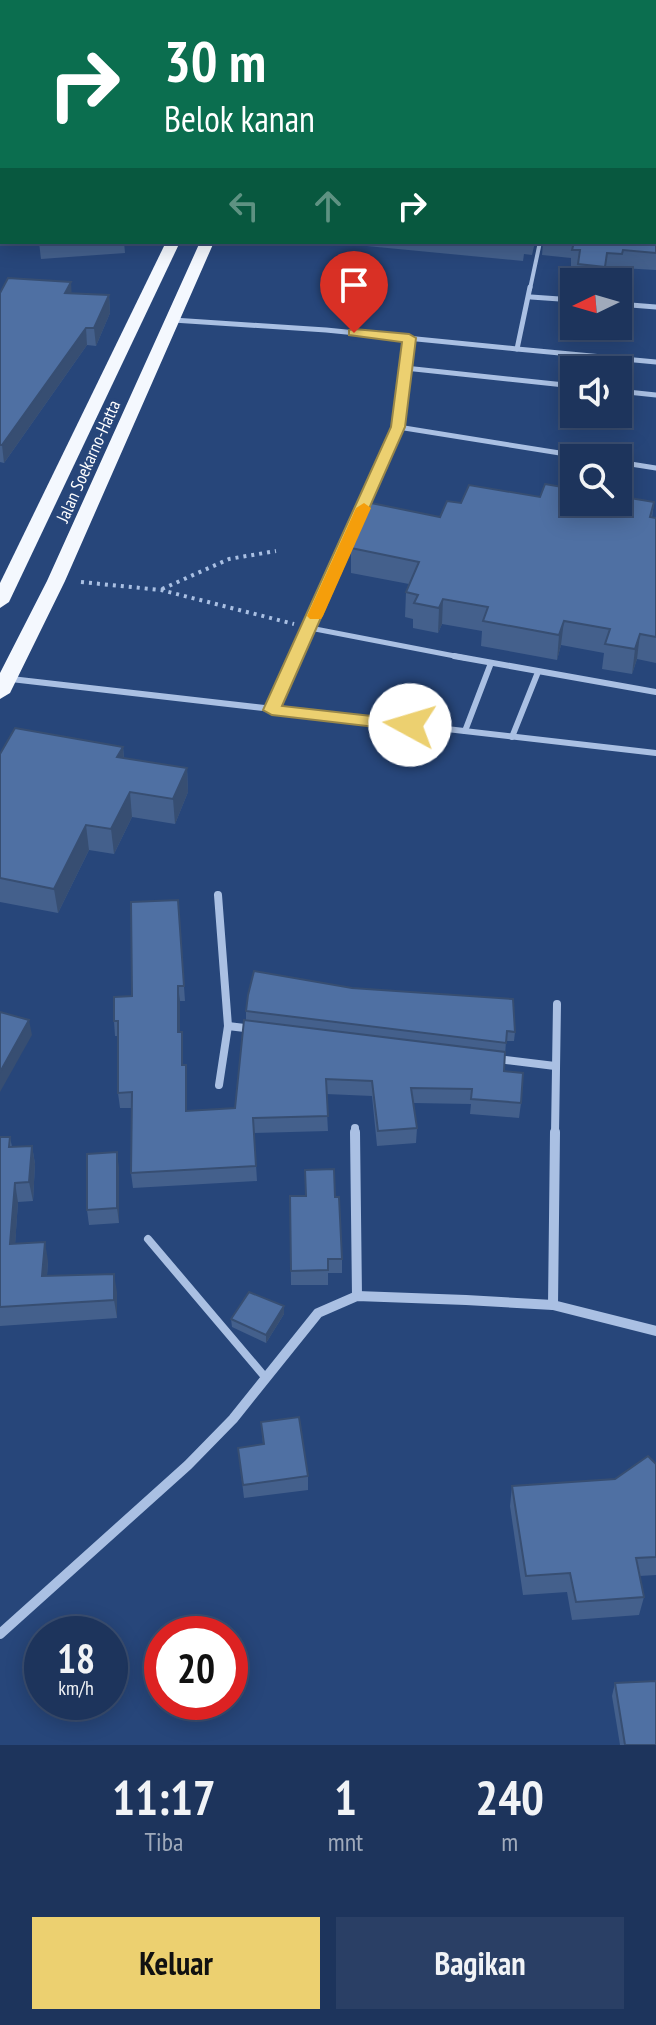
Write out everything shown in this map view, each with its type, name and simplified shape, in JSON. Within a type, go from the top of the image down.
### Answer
[{"type":"highway","name":"Jalan Soekarno-Hatta","points":[[0,602],[172,244]]},
{"type":"highway","name":"Jalan Soekarno-Hatta","points":[[4,686],[56,581],[206,244]]},
{"type":"street","points":[[218,895],[228,1026],[219,1085]]},
{"type":"street","points":[[553,1305],[557,1004]]},
{"type":"street","points":[[228,1026],[259,1030]]},
{"type":"street","points":[[493,1058],[555,1066]]},
{"type":"street","points":[[355,1128],[357,1296]]},
{"type":"street","points":[[0,1634],[188,1465],[233,1419],[318,1313],[357,1296],[553,1305],[656,1331]]},
{"type":"lane","points":[[517,349],[531,297],[540,244]]},
{"type":"lane","points":[[531,297],[560,299]]},
{"type":"lane","points":[[632,305],[656,307]]},
{"type":"lane","points":[[173,320],[409,338],[656,362]]},
{"type":"lane","points":[[272,710],[398,427],[409,338]]},
{"type":"lane","points":[[405,368],[560,385]]},
{"type":"lane","points":[[632,392],[656,395]]},
{"type":"lane","points":[[398,427],[560,453]]},
{"type":"lane","points":[[632,464],[656,468]]},
{"type":"lane","points":[[310,628],[656,692]]},
{"type":"lane","points":[[465,731],[491,663]]},
{"type":"lane","points":[[512,737],[538,672]]},
{"type":"lane","points":[[4,686],[272,710],[656,753]]},
{"type":"lane","points":[[148,1239],[265,1377]]},
{"type":"path","points":[[161,590],[229,559],[276,551]]},
{"type":"path","points":[[56,581],[161,590],[310,628]]},
{"type":"building","points":[[574,244],[656,244],[656,253],[623,250],[622,254],[607,253],[605,267],[578,264],[580,250],[572,250]]},
{"type":"building","points":[[8,278],[71,282],[65,293],[109,295],[94,328],[86,328],[0,445],[0,293]]},
{"type":"building","points":[[545,484],[560,487],[560,516],[632,516],[632,498],[654,502],[650,517],[656,518],[656,637],[640,634],[635,649],[605,644],[610,629],[564,621],[559,635],[483,621],[488,607],[443,599],[439,608],[414,603],[418,595],[406,592],[419,562],[351,548],[371,503],[440,517],[447,501],[461,503],[469,485],[540,497]]},
{"type":"building","points":[[15,728],[123,747],[117,757],[187,768],[173,799],[130,792],[111,829],[86,825],[54,889],[0,878],[0,754]]},
{"type":"building","points":[[178,900],[184,986],[178,986],[178,1032],[182,1032],[182,1065],[186,1065],[186,1111],[235,1108],[244,1020],[505,1052],[504,1071],[523,1073],[521,1103],[471,1099],[472,1089],[411,1088],[417,1128],[378,1131],[372,1081],[326,1079],[328,1116],[253,1118],[256,1166],[131,1173],[132,1092],[118,1093],[118,1021],[114,1021],[114,997],[132,996],[131,902]]},
{"type":"building","points":[[254,971],[352,988],[513,999],[515,1032],[507,1031],[506,1043],[246,1011]]},
{"type":"building","points":[[0,1012],[29,1020],[0,1072]]},
{"type":"building","points":[[0,1137],[10,1137],[9,1147],[32,1146],[29,1182],[15,1183],[10,1244],[45,1242],[42,1276],[114,1274],[114,1300],[0,1307]]},
{"type":"building","points":[[117,1152],[117,1208],[87,1210],[87,1154]]},
{"type":"building","points":[[334,1169],[335,1197],[339,1197],[342,1259],[328,1259],[328,1270],[291,1271],[290,1196],[306,1196],[305,1170]]},
{"type":"building","points":[[249,1292],[284,1306],[266,1335],[231,1319]]},
{"type":"building","points":[[299,1417],[308,1476],[243,1485],[238,1448],[264,1444],[261,1422]]},
{"type":"building","points":[[648,1456],[656,1464],[656,1557],[636,1558],[644,1597],[576,1602],[570,1573],[526,1576],[512,1486],[615,1479]]},
{"type":"building","points":[[656,1681],[656,1745],[625,1745],[615,1683]]},
{"type":"slow traffic","points":[[315,616],[364,508]]},
{"type":"route","points":[[354,333],[409,338],[398,427],[272,710],[410,725]]}]
